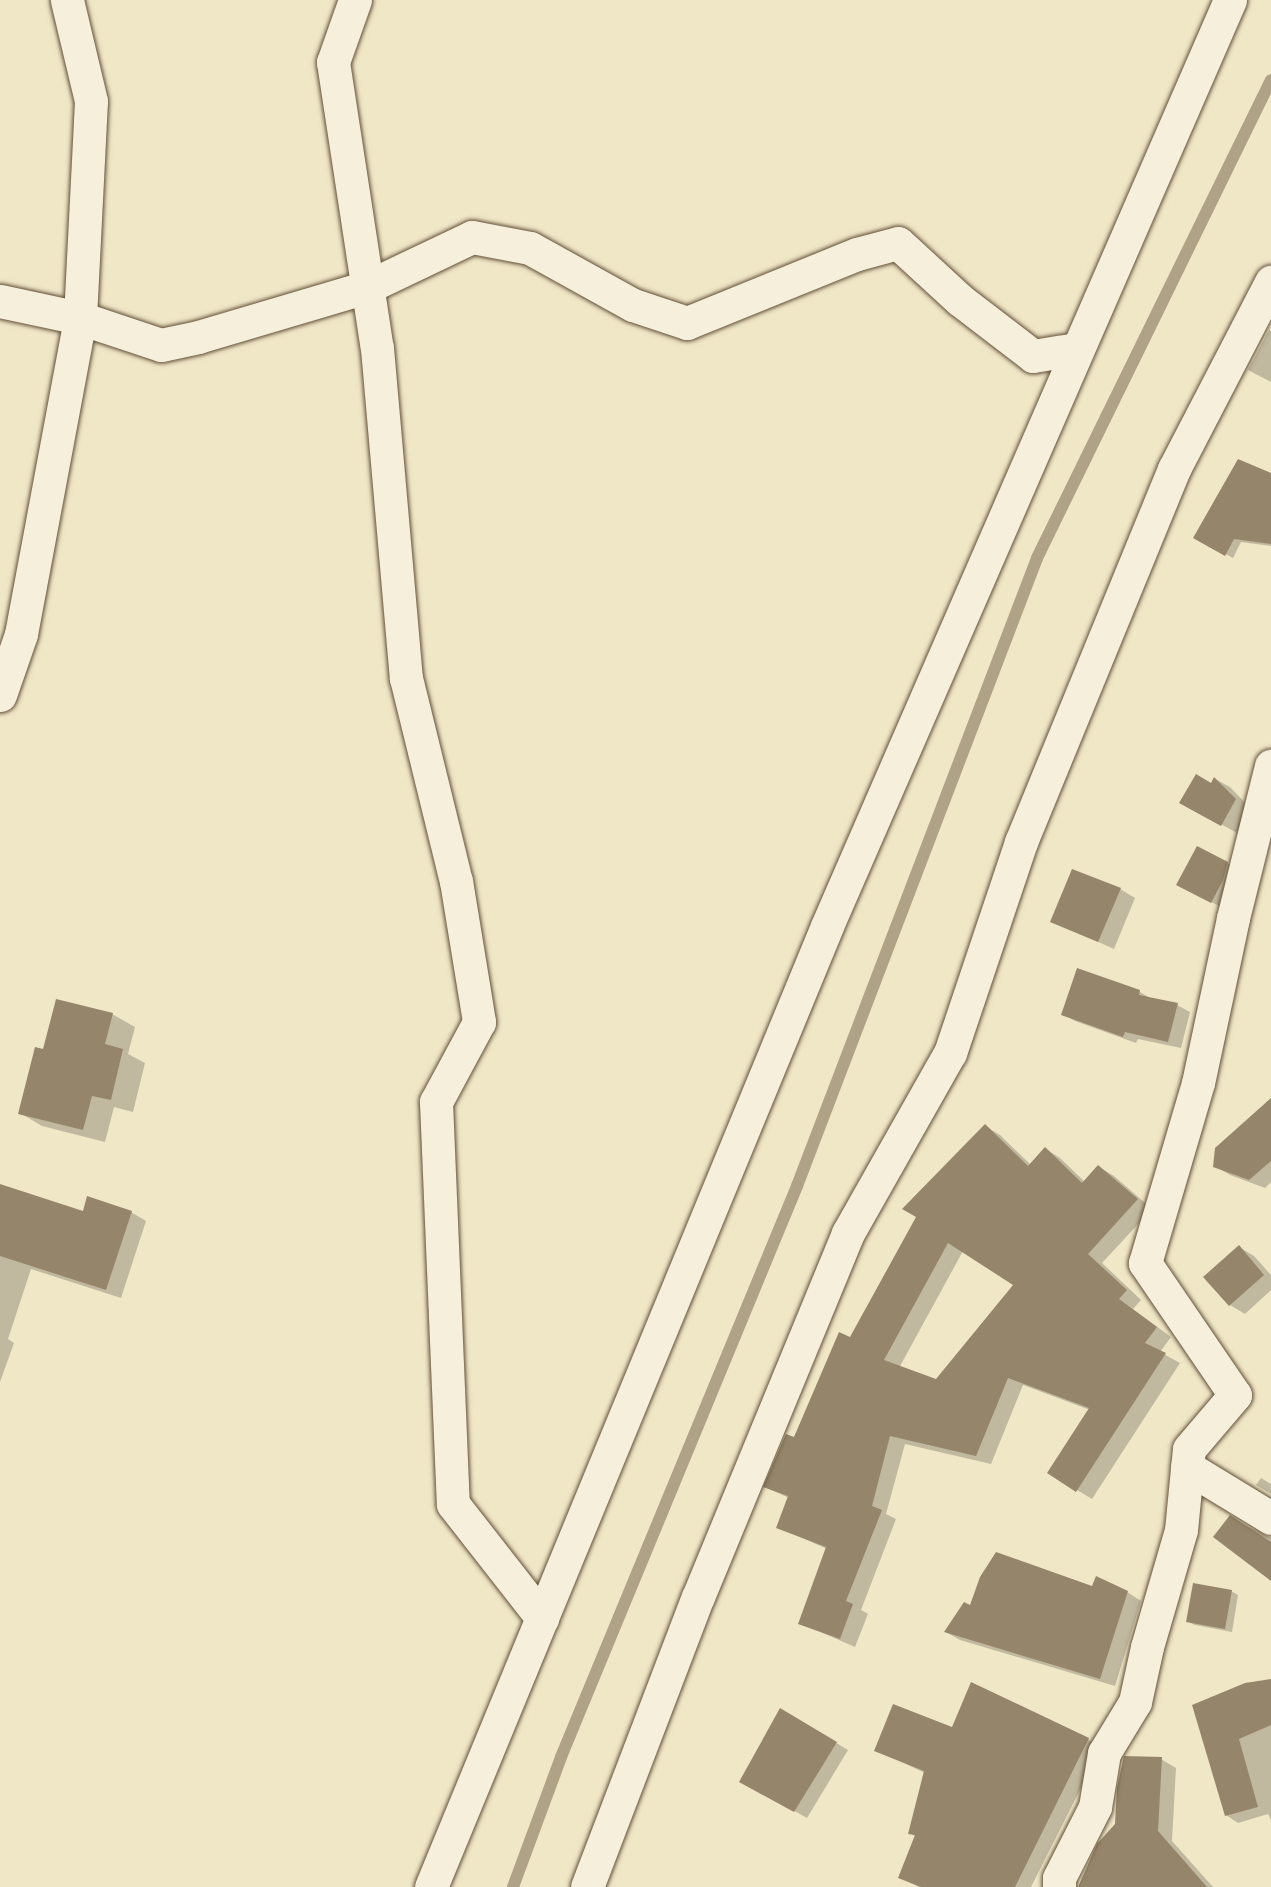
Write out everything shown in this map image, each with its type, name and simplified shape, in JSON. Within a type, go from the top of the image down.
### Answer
[{"type":"street","points":[[0,695],[21,633],[80,318],[90,101],[68,0]]},
{"type":"street","points":[[355,0],[333,62],[378,360],[406,678],[456,881],[479,1022],[436,1102],[453,1504],[542,1618]]},
{"type":"street","points":[[431,1887],[827,926],[1076,349],[1230,0]]},
{"type":"street","points":[[0,301],[80,318],[161,345],[198,338],[367,287],[472,237],[530,248],[633,305],[687,323],[857,254],[898,243],[960,300],[1033,356],[1076,349]]},
{"type":"street","points":[[587,1887],[699,1597],[848,1233],[950,1053],[1021,842],[1174,469],[1271,282]]},
{"type":"street","points":[[1059,1887],[1059,1878],[1095,1807],[1104,1753],[1135,1702],[1147,1647],[1181,1530],[1189,1449],[1235,1395],[1145,1263],[1198,1083],[1233,918],[1271,766]]},
{"type":"street","points":[[1187,1467],[1271,1518]]},
{"type":"building","points":[[1238,459],[1271,473],[1271,544],[1234,539],[1225,556],[1193,538]]},
{"type":"building","points":[[1196,774],[1211,783],[1214,777],[1236,799],[1221,826],[1179,803]]},
{"type":"building","points":[[1197,846],[1228,862],[1223,880],[1211,903],[1176,885]]},
{"type":"building","points":[[1072,869],[1121,888],[1098,942],[1050,922]]},
{"type":"building","points":[[1077,968],[1140,990],[1139,995],[1178,1003],[1168,1042],[1125,1032],[1123,1037],[1061,1015]]},
{"type":"building","points":[[56,999],[113,1013],[105,1044],[123,1049],[111,1100],[92,1096],[83,1130],[18,1114],[35,1047],[43,1049]]},
{"type":"building","points":[[1271,1098],[1271,1161],[1249,1180],[1213,1167],[1215,1148]]},
{"type":"building","points":[[985,1124],[1028,1166],[1045,1147],[1082,1183],[1098,1165],[1138,1199],[1088,1254],[1127,1290],[1119,1299],[1157,1327],[1145,1343],[1166,1353],[1076,1492],[1047,1473],[1089,1408],[1008,1378],[976,1456],[890,1436],[872,1506],[882,1510],[846,1601],[853,1604],[840,1639],[798,1624],[826,1547],[776,1528],[788,1496],[763,1487],[786,1434],[794,1437],[839,1332],[850,1337],[916,1217],[902,1209]],"holes":[[[948,1243],[1013,1285],[936,1379],[884,1360]]]},
{"type":"building","points":[[0,1184],[83,1211],[87,1196],[132,1211],[106,1290],[0,1256]]},
{"type":"building","points":[[1239,1245],[1264,1275],[1229,1306],[1203,1277]]},
{"type":"building","points":[[1230,1515],[1271,1542],[1271,1581],[1213,1537]]},
{"type":"building","points":[[996,1552],[1092,1586],[1096,1576],[1128,1591],[1100,1679],[944,1632],[964,1602],[970,1605],[980,1577]]},
{"type":"building","points":[[1193,1583],[1232,1590],[1225,1629],[1186,1622]]},
{"type":"building","points":[[1271,1679],[1271,1725],[1239,1739],[1258,1807],[1225,1816],[1192,1705],[1245,1683]]},
{"type":"building","points":[[971,1682],[1089,1738],[1015,1887],[921,1887],[898,1878],[915,1835],[908,1834],[924,1771],[874,1751],[893,1704],[952,1727]]},
{"type":"building","points":[[780,1708],[837,1742],[794,1812],[739,1782]]},
{"type":"building","points":[[1124,1756],[1162,1757],[1158,1831],[1207,1887],[1078,1887],[1097,1844],[1115,1824],[1117,1788]]},
{"type":"waterway","points":[[513,1887],[561,1757],[797,1186],[1037,558],[1271,80]]}]
